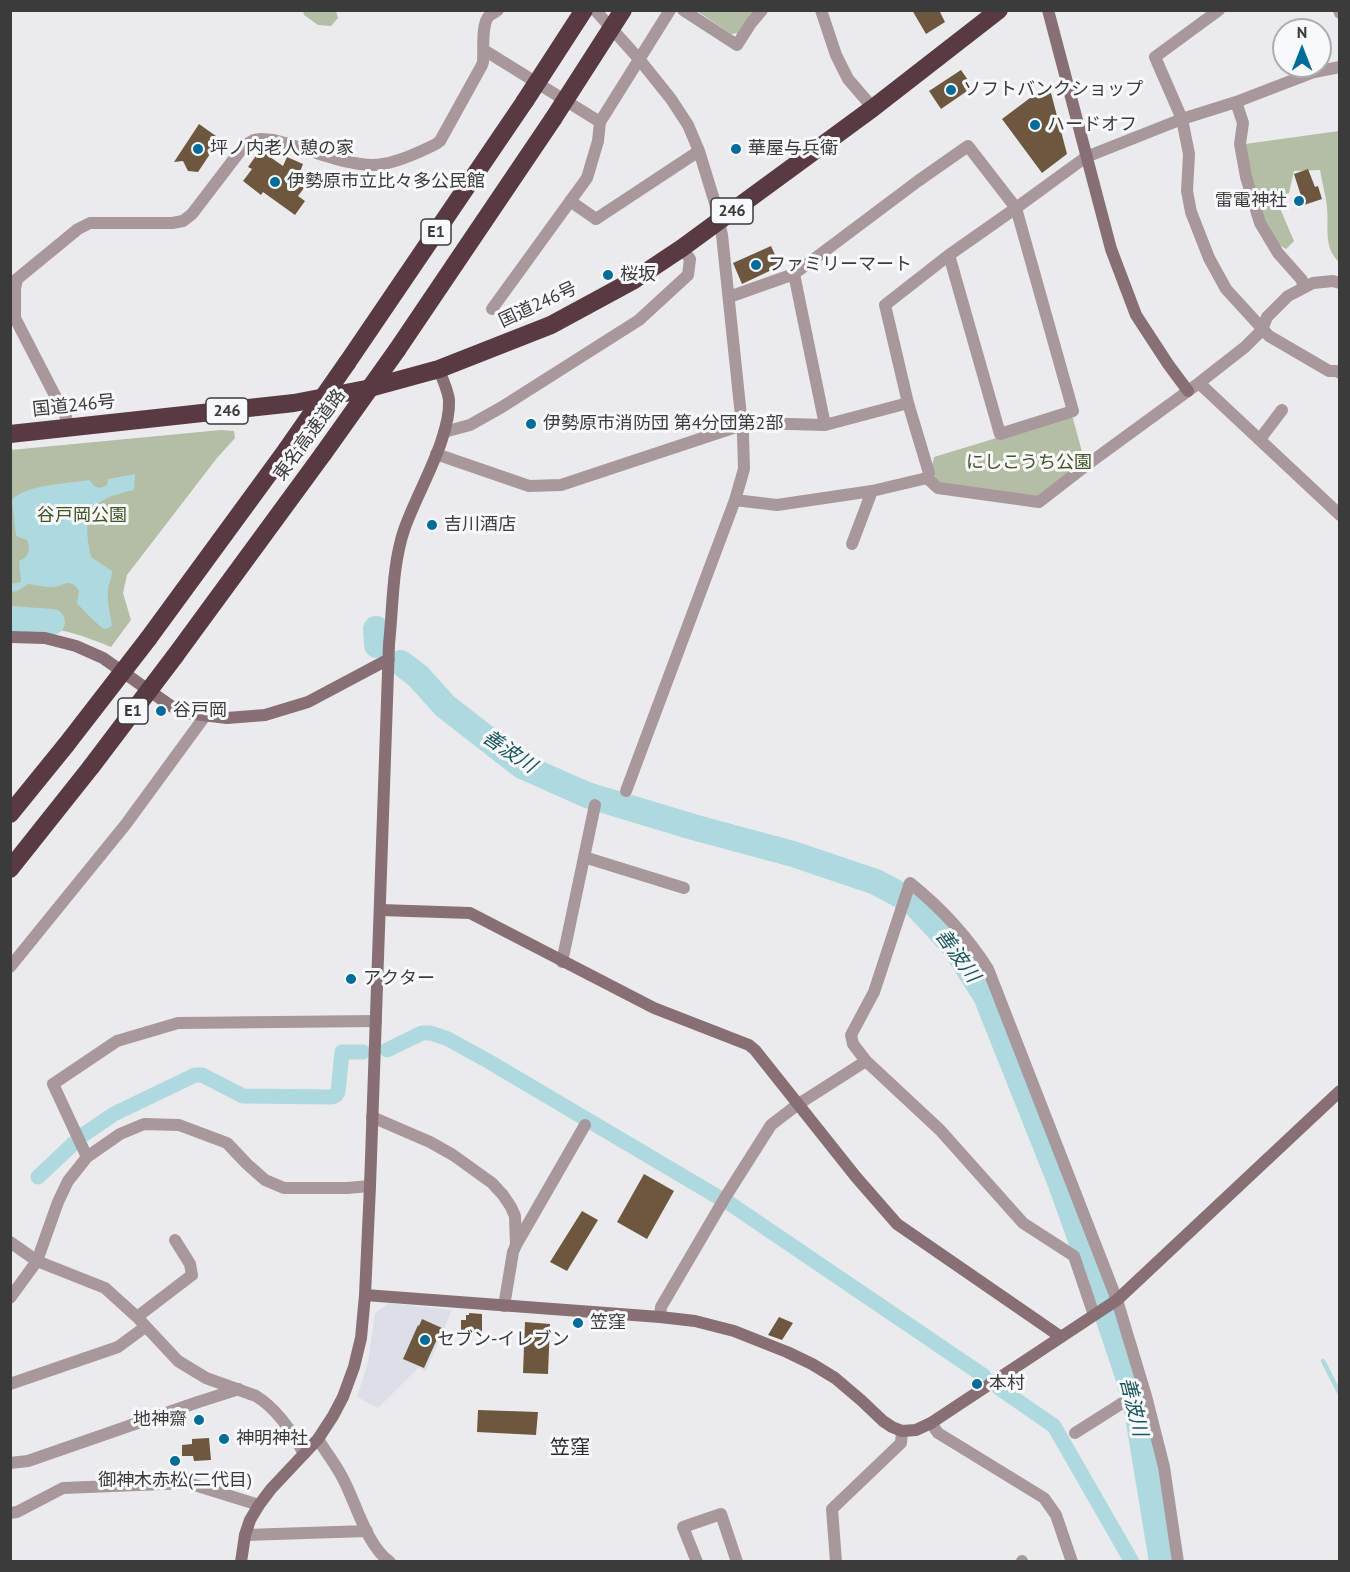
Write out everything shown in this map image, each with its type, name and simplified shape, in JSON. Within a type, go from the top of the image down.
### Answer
[{"type":"highway","name":"東名高速道路","points":[[10,814],[148,639],[287,448],[525,101],[584,10]]},
{"type":"highway","name":"東名高速道路","points":[[10,869],[175,656],[323,454],[397,350],[553,119],[623,10]]},
{"type":"highway","name":"国道246号","points":[[10,434],[294,404],[366,389],[440,369],[551,325],[634,280],[682,248],[873,108],[999,10]]},
{"type":"street","points":[[70,428],[15,318],[14,276],[78,229],[90,223],[183,221],[195,210],[244,146],[254,140],[274,140],[356,164],[374,165],[398,160],[436,144],[440,141],[482,65],[486,21],[488,16],[498,10]]},
{"type":"street","points":[[595,10],[671,99],[688,125],[699,151],[722,235],[742,425],[744,469],[735,500],[626,791]]},
{"type":"street","points":[[492,309],[587,178],[598,141],[600,122],[670,10]]},
{"type":"street","points":[[683,10],[737,45],[762,10]]},
{"type":"street","points":[[821,10],[836,55],[848,79],[873,108]]},
{"type":"street","points":[[1048,10],[1111,249],[1136,315],[1188,391]]},
{"type":"street","points":[[1219,10],[1155,57],[1182,119],[1189,154],[1187,191],[1191,212],[1209,258],[1226,289],[1262,330],[1329,371],[1340,373]]},
{"type":"street","points":[[483,50],[600,122]]},
{"type":"street","points":[[927,478],[929,473],[908,403],[885,305],[949,255],[1086,157],[1182,119],[1236,102],[1314,72],[1340,67]]},
{"type":"street","points":[[1236,102],[1243,123],[1240,144],[1246,177],[1260,223],[1278,254],[1302,280],[1304,287]]},
{"type":"street","points":[[729,297],[795,274],[968,146],[1016,208],[1073,411],[1000,434],[949,255]]},
{"type":"street","points":[[570,201],[596,219],[699,151]]},
{"type":"street","points":[[444,432],[470,425],[502,407],[639,320],[688,275],[690,259],[682,248]]},
{"type":"street","points":[[795,274],[825,425]]},
{"type":"street","points":[[927,478],[938,488],[1038,502],[1199,383],[1245,346],[1262,330],[1267,317],[1288,296],[1313,283],[1332,281],[1340,283]]},
{"type":"street","points":[[241,1562],[250,1520],[271,1489],[318,1439],[343,1396],[354,1367],[361,1338],[370,1186],[389,644],[398,556],[404,531],[444,432],[449,400],[440,369]]},
{"type":"street","points":[[1199,383],[1340,515]]},
{"type":"street","points":[[436,454],[529,486],[561,485],[742,425],[753,423],[825,425],[908,403]]},
{"type":"street","points":[[1260,439],[1282,410]]},
{"type":"street","points":[[735,500],[777,505],[873,491],[927,478]]},
{"type":"street","points":[[852,544],[873,491]]},
{"type":"street","points":[[10,637],[45,638],[89,651],[103,658],[171,706],[186,712],[227,718],[265,715],[308,702],[389,660]]},
{"type":"street","points":[[10,967],[126,824],[205,716]]},
{"type":"street","points":[[562,962],[596,805]]},
{"type":"street","points":[[584,857],[684,888]]},
{"type":"street","points":[[1096,1314],[1074,1256],[1023,1223],[940,1130],[866,1061],[853,1044],[851,1035],[874,992],[910,883],[961,933],[988,969],[1114,1302],[1146,1396],[1164,1467],[1178,1562]]},
{"type":"street","points":[[380,910],[470,913],[654,1008],[749,1045],[897,1224],[1061,1337]]},
{"type":"street","points":[[87,1157],[53,1084],[117,1041],[178,1023],[376,1021]]},
{"type":"street","points":[[660,1317],[661,1307],[771,1125],[797,1105],[866,1061]]},
{"type":"street","points":[[365,1295],[695,1321],[734,1331],[812,1364],[835,1378],[892,1427],[902,1431],[916,1430],[931,1423],[1114,1302],[1340,1091]]},
{"type":"street","points":[[372,1117],[430,1142],[453,1155],[492,1183],[511,1207],[514,1216],[516,1245]]},
{"type":"street","points":[[10,1298],[36,1261],[58,1202],[68,1182],[87,1157],[120,1134],[144,1124],[179,1125],[227,1143],[265,1180],[284,1188],[370,1186]]},
{"type":"street","points":[[504,1306],[516,1245],[585,1125]]},
{"type":"street","points":[[10,1384],[118,1347],[141,1322],[192,1275],[190,1264],[175,1240]]},
{"type":"street","points":[[10,1242],[36,1261],[105,1288],[178,1361],[206,1378],[261,1398],[295,1437],[304,1454]]},
{"type":"street","points":[[10,1463],[28,1461],[240,1389]]},
{"type":"street","points":[[1075,1433],[1127,1400],[1146,1396]]},
{"type":"street","points":[[931,1423],[938,1433],[1044,1498],[1056,1515],[1072,1562]]},
{"type":"street","points":[[836,1562],[832,1509],[901,1443],[902,1431]]},
{"type":"street","points":[[318,1439],[341,1475],[378,1550],[390,1562]]},
{"type":"street","points":[[10,1513],[17,1512],[63,1488],[188,1483],[259,1505]]},
{"type":"street","points":[[697,1562],[683,1527],[721,1514],[736,1562]]},
{"type":"street","points":[[245,1535],[367,1531]]},
{"type":"shaded area","points":[[389,1303],[452,1310],[426,1371],[418,1368],[378,1408],[357,1397],[368,1362],[375,1313]]},
{"type":"green space","points":[[303,11],[336,11],[338,18],[331,26],[318,25],[304,15]]},
{"type":"green space","points":[[697,11],[755,11],[739,33],[731,34]]},
{"type":"green space","points":[[1339,131],[1339,262],[1329,244],[1326,203],[1320,170],[1294,171],[1289,193],[1276,199],[1294,241],[1286,249],[1276,243],[1252,192],[1245,144]]},
{"type":"green space","name":"にしこうち公園","points":[[1072,415],[1085,463],[1037,499],[936,482],[932,467],[934,457]]},
{"type":"green space","name":"谷戸岡公園","points":[[221,430],[234,431],[235,438],[127,575],[123,593],[131,620],[111,647],[62,630],[11,625],[11,450]]},
{"type":"water","points":[[135,474],[134,490],[107,498],[98,504],[92,510],[87,529],[91,557],[112,571],[108,590],[112,625],[109,628],[104,629],[100,626],[77,603],[79,591],[72,584],[66,583],[53,587],[28,584],[18,591],[11,592],[11,584],[21,582],[19,561],[27,555],[29,550],[27,540],[16,536],[12,500],[26,491],[37,488],[90,480],[99,488],[107,485],[108,479]]},
{"type":"building","points":[[912,10],[939,10],[945,22],[926,34]]},
{"type":"building","points":[[961,70],[973,87],[941,109],[929,91]]},
{"type":"building","points":[[1051,93],[1067,154],[1042,173],[1002,119],[1030,98]]},
{"type":"building","name":"坪ノ内老人憩の家","points":[[199,124],[216,136],[212,143],[216,145],[198,172],[188,171],[183,161],[174,162]]},
{"type":"building","name":"伊勢原市立比々多公民館","points":[[260,150],[283,166],[287,157],[303,164],[298,177],[307,184],[298,196],[305,201],[295,215],[263,192],[261,195],[243,181],[252,169],[248,167]]},
{"type":"building","points":[[1308,169],[1315,187],[1318,186],[1322,199],[1304,205],[1294,174]]},
{"type":"building","name":"ファミリーマート","points":[[771,246],[780,266],[742,284],[733,263]]},
{"type":"building","points":[[644,1174],[674,1191],[647,1239],[617,1222]]},
{"type":"building","points":[[582,1211],[598,1220],[567,1271],[550,1262]]},
{"type":"building","points":[[469,1313],[482,1314],[482,1333],[461,1330],[461,1320],[466,1320],[466,1315]]},
{"type":"building","points":[[779,1317],[793,1323],[782,1340],[768,1335]]},
{"type":"building","points":[[422,1319],[442,1328],[424,1368],[403,1359]]},
{"type":"building","points":[[525,1322],[550,1324],[548,1374],[523,1373]]},
{"type":"building","points":[[478,1410],[538,1412],[536,1435],[477,1432]]},
{"type":"building","points":[[209,1438],[211,1460],[194,1461],[193,1456],[182,1456],[182,1445],[192,1444],[192,1439]]},
{"type":"waterway","name":"善波川","points":[[10,619],[52,622]]},
{"type":"waterway","name":"善波川","points":[[376,629],[377,645]]},
{"type":"waterway","name":"善波川","points":[[401,663],[418,676],[445,706],[522,766],[587,795],[793,854],[876,882],[913,902],[954,946],[986,996],[1061,1184],[1100,1293],[1137,1410],[1162,1562]]},
{"type":"waterway","points":[[387,1050],[422,1033],[431,1033],[448,1039],[718,1197]]},
{"type":"waterway","points":[[83,1135],[114,1114],[195,1075],[202,1075],[243,1096],[332,1097],[338,1092],[342,1052],[363,1052]]},
{"type":"waterway","points":[[38,1177],[74,1143]]},
{"type":"waterway","points":[[729,1203],[984,1376]]},
{"type":"waterway","points":[[1323,1361],[1340,1394]]},
{"type":"waterway","points":[[999,1388],[1054,1426],[1132,1562]]},
{"type":"place","name":"ソフトバンクショップ","points":[[951,90]]},
{"type":"place","name":"ハードオフ","points":[[1035,125]]},
{"type":"place","name":"坪ノ内老人憩の家","points":[[198,149]]},
{"type":"place","name":"華屋与兵衛","points":[[736,149]]},
{"type":"place","name":"伊勢原市立比々多公民館","points":[[275,182]]},
{"type":"place","name":"雷電神社","points":[[1299,201]]},
{"type":"place","name":"ファミリーマート","points":[[756,265]]},
{"type":"place","name":"桜坂","points":[[608,275]]},
{"type":"place","name":"伊勢原市消防団 第4分団第2部","points":[[531,424]]},
{"type":"place","name":"吉川酒店","points":[[432,525]]},
{"type":"place","name":"谷戸岡","points":[[161,711]]},
{"type":"place","name":"アクター","points":[[351,979]]},
{"type":"place","name":"笠窪","points":[[578,1323]]},
{"type":"place","name":"セブン-イレブン","points":[[425,1340]]},
{"type":"place","name":"本村","points":[[977,1384]]},
{"type":"place","name":"地神齋","points":[[199,1420]]},
{"type":"place","name":"神明神社","points":[[224,1439]]},
{"type":"place","name":"御神木赤松(二代目)","points":[[175,1461]]},
{"type":"district","name":"笠窪","points":[[570,1448]]}]
